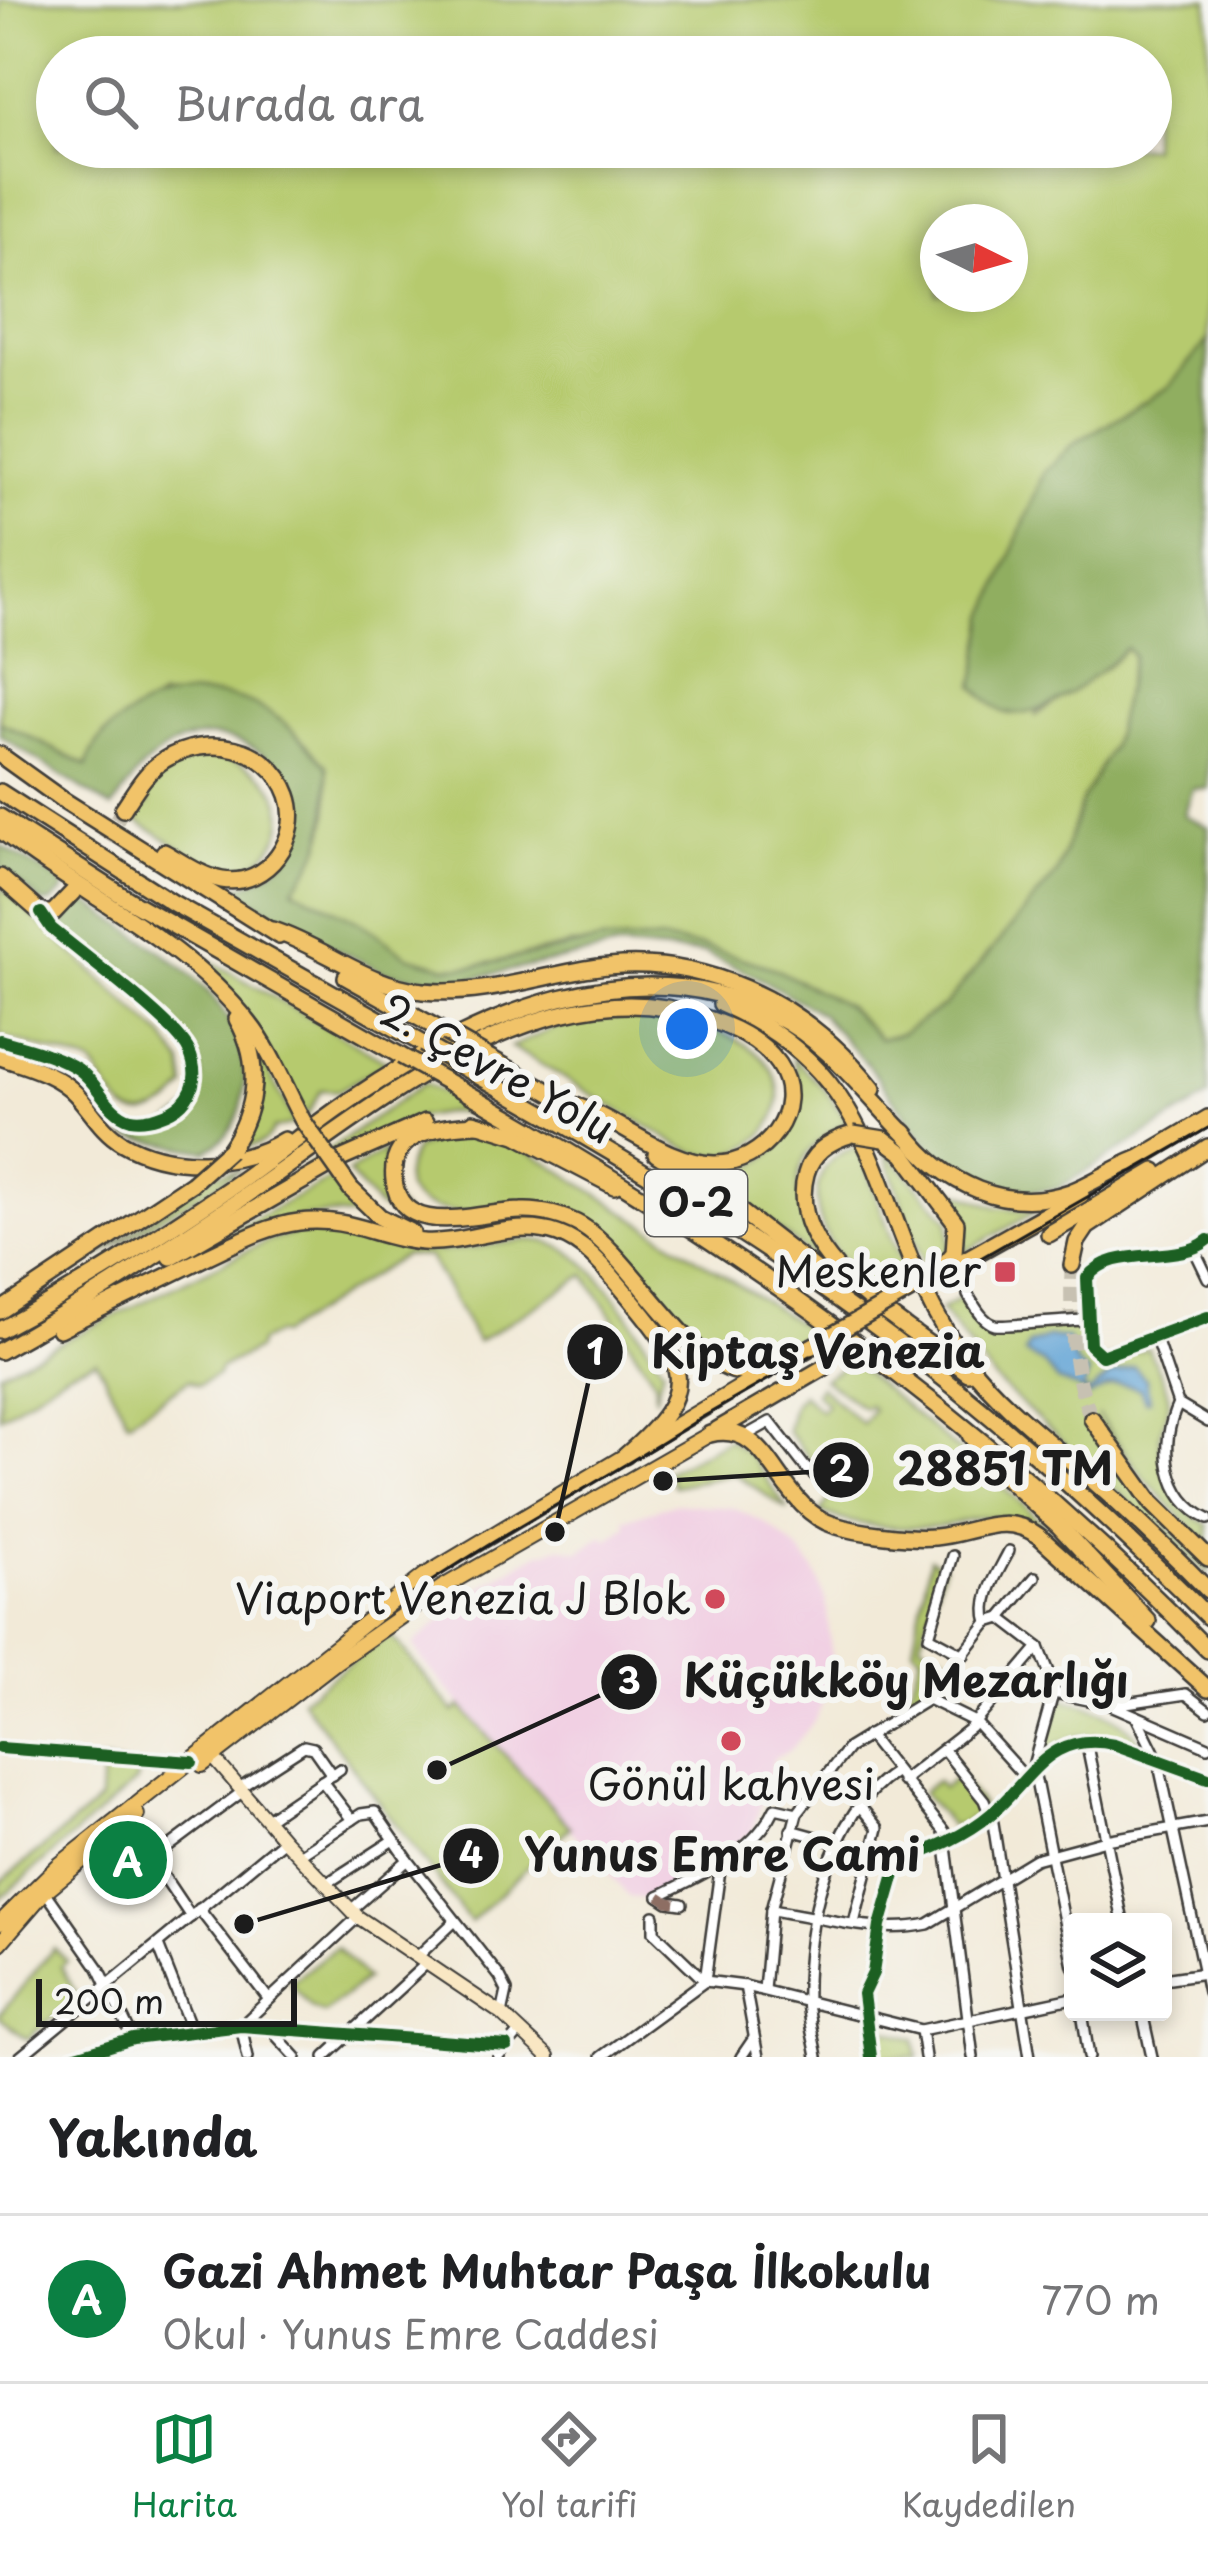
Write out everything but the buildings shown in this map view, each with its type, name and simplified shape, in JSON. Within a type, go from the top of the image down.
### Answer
[{"type":"highway","points":[[122,837],[153,847],[207,876],[232,880],[259,873],[272,863],[287,842],[292,816],[290,800],[272,769],[245,752],[215,745],[181,750],[163,760],[123,809]]},
{"type":"highway","points":[[0,755],[272,930],[714,1191],[870,1311],[913,1354]]},
{"type":"highway","name":"2. Çevre Yolu","points":[[0,792],[173,903],[697,1204],[913,1354],[1072,1486],[1208,1617]]},
{"type":"highway","name":"2. Çevre Yolu","points":[[0,817],[134,903],[640,1194],[807,1305],[962,1422],[1103,1545],[1208,1650]]},
{"type":"highway","points":[[0,830],[188,960],[220,991],[261,1039],[303,1121],[351,1189],[380,1217],[410,1232],[456,1239]]},
{"type":"highway","points":[[0,878],[40,913],[53,913],[73,892]]},
{"type":"highway","points":[[272,930],[360,974],[425,991],[472,991],[606,966],[653,966],[714,976],[770,999],[824,1036],[858,1071],[910,1139]]},
{"type":"highway","points":[[648,986],[709,1000],[740,1013],[777,1034],[817,1068],[861,1130],[929,1304],[953,1343],[994,1393]]},
{"type":"highway","points":[[0,1057],[68,1087],[122,1143],[179,1159],[214,1162],[255,1155],[430,1051],[514,1011],[573,992],[648,986],[712,993],[776,1016],[823,1050],[925,1156],[957,1181],[988,1194],[1019,1198],[1067,1193],[1138,1159]]},
{"type":"highway","points":[[0,1311],[192,1183],[229,1150],[248,1115],[254,1067],[245,1033],[220,991]]},
{"type":"highway","points":[[99,1294],[418,1077],[557,1015],[633,1004],[696,1014],[764,1048],[782,1070],[787,1086],[784,1114],[772,1138],[748,1158],[722,1164],[687,1160],[573,1105]]},
{"type":"highway","points":[[0,1330],[110,1267],[235,1185],[328,1115]]},
{"type":"highway","points":[[480,1124],[427,1130],[404,1144],[393,1178],[400,1199],[411,1210],[441,1220],[528,1210],[578,1224],[606,1246],[711,1360],[740,1372],[782,1364],[985,1251],[1208,1118]]},
{"type":"highway","points":[[0,1351],[343,1158],[404,1130],[441,1120],[480,1124],[515,1135],[618,1188],[640,1194]]},
{"type":"highway","points":[[927,1281],[953,1252],[956,1223],[904,1154],[884,1139],[853,1134],[820,1150],[807,1169],[804,1198],[819,1245],[849,1282],[994,1393],[1208,1590]]},
{"type":"highway","points":[[1049,1234],[1208,1144]]},
{"type":"highway","points":[[1072,1264],[1077,1242],[1088,1227],[1208,1144]]},
{"type":"highway","points":[[0,1351],[42,1337],[230,1245],[282,1225],[335,1221],[406,1240],[456,1239],[529,1228],[570,1240],[604,1268],[662,1336],[677,1368],[674,1402],[664,1420],[625,1456]]},
{"type":"highway","points":[[710,1434],[825,1367]]},
{"type":"highway","points":[[1092,1419],[1153,1503],[1208,1558]]},
{"type":"highway","points":[[962,1422],[994,1466],[1059,1526],[1208,1685]]},
{"type":"highway","points":[[710,1434],[732,1431],[745,1436],[760,1449],[795,1500],[828,1523],[931,1537],[1002,1522],[1033,1532],[1208,1685]]},
{"type":"main road","points":[[0,1943],[45,1891],[204,1757],[221,1729],[292,1675],[306,1671],[389,1602],[483,1539],[782,1364]]},
{"type":"main road","points":[[0,1923],[58,1866],[156,1789],[350,1652],[506,1548],[710,1434]]},
{"type":"main road","points":[[389,1602],[400,1618]]},
{"type":"main road","points":[[350,1652],[364,1637],[357,1628]]},
{"type":"main road","points":[[0,1748],[204,1757],[355,1913],[502,2014],[548,2057]]},
{"type":"main road","points":[[145,1758],[159,1774],[156,1789]]},
{"type":"street","points":[[0,1040],[73,1065],[113,1109],[130,1118],[148,1118],[173,1109],[191,1090],[195,1078],[188,1048],[165,1023],[51,928],[40,913]]},
{"type":"street","points":[[1208,1240],[1195,1251],[1093,1269],[1087,1278],[1086,1320],[1090,1345],[1097,1355],[1108,1355],[1208,1317]]},
{"type":"street","points":[[1195,1251],[1208,1278]]},
{"type":"street","points":[[968,1295],[989,1324],[998,1326],[1086,1320]]},
{"type":"street","points":[[1155,1336],[1178,1404],[1165,1438],[1166,1456],[1191,1510],[1208,1519]]},
{"type":"street","points":[[1178,1404],[1208,1422]]},
{"type":"street","points":[[745,1436],[770,1422],[805,1467],[829,1487]]},
{"type":"street","points":[[988,1622],[985,1609],[1009,1551]]},
{"type":"street","points":[[953,1556],[928,1636],[964,1655]]},
{"type":"street","points":[[764,1990],[771,1910],[796,1813],[848,1748],[928,1699],[988,1622],[1001,1618],[1035,1577]]},
{"type":"street","points":[[1001,1618],[1039,1647],[1054,1693],[1033,1766],[1064,1921]]},
{"type":"street","points":[[817,2057],[807,2002],[815,1916],[837,1843],[859,1805],[944,1750],[975,1722],[1039,1647]]},
{"type":"street","points":[[1054,1693],[1112,1705],[1208,1747]]},
{"type":"street","points":[[1112,1705],[1186,1694],[1208,1711]]},
{"type":"street","points":[[928,1699],[975,1722],[1024,1776]]},
{"type":"street","points":[[1136,1717],[1158,1760],[1208,1992]]},
{"type":"street","points":[[868,1735],[947,1839],[973,2057]]},
{"type":"street","points":[[1086,1741],[1121,1913]]},
{"type":"street","points":[[791,1830],[899,1860],[991,1814],[1033,1766],[1064,1747],[1086,1741],[1114,1744],[1208,1778]]},
{"type":"street","points":[[151,1860],[304,1746],[314,1748],[352,1820]]},
{"type":"street","points":[[944,1750],[991,1814],[1030,2057]]},
{"type":"street","points":[[267,1819],[331,1775]]},
{"type":"street","points":[[854,1923],[878,1828],[859,1805]]},
{"type":"street","points":[[682,1904],[659,1896],[752,1842],[775,1808],[796,1813]]},
{"type":"street","points":[[299,1855],[372,1810],[507,1991],[502,2014]]},
{"type":"street","points":[[771,1910],[880,1926],[928,1924],[1004,1876],[1051,1855],[1208,1822]]},
{"type":"street","points":[[128,1823],[151,1860],[267,1997]]},
{"type":"street","points":[[20,2057],[284,1840]]},
{"type":"street","points":[[326,1884],[394,1840]]},
{"type":"street","points":[[241,2026],[408,1860]]},
{"type":"street","points":[[871,2057],[863,1994],[876,1961],[880,1926],[899,1860]]},
{"type":"street","points":[[601,2057],[705,1981],[721,1863]]},
{"type":"street","points":[[45,1891],[108,1983],[133,2039]]},
{"type":"street","points":[[654,1916],[654,1932],[705,1981],[764,1990],[921,2030],[1064,1999]]},
{"type":"street","points":[[325,2057],[455,1921]]},
{"type":"street","points":[[158,1945],[192,2031]]},
{"type":"street","points":[[1172,1978],[1206,1973]]},
{"type":"street","points":[[745,1986],[758,2057]]},
{"type":"street","points":[[1083,2021],[1089,2057]]},
{"type":"street","points":[[1144,2021],[1152,2057]]},
{"type":"street","points":[[241,2026],[248,2057]]},
{"type":"street","points":[[73,2057],[133,2039],[241,2026],[507,2046]]},
{"type":"street","points":[[271,2030],[296,2057]]},
{"type":"street","points":[[921,2030],[925,2057]]},
{"type":"street","points":[[498,2057],[520,2032]]},
{"type":"street","points":[[741,2057],[754,2038]]},
{"type":"shaded area","points":[[676,1503],[734,1508],[767,1524],[799,1551],[815,1571],[826,1601],[832,1660],[815,1720],[792,1749],[774,1758],[752,1833],[717,1856],[716,1870],[655,1900],[629,1897],[424,1663],[413,1644],[481,1587],[540,1552],[560,1547],[580,1551],[627,1526],[624,1519]]},
{"type":"green space","points":[[0,0],[1208,0],[1208,340],[1169,387],[1075,443],[1036,715],[1126,648],[1134,656],[1112,746],[1082,801],[1058,873],[945,1005],[902,1033],[880,1039],[847,1006],[773,968],[659,940],[571,945],[476,966],[447,967],[407,956],[362,923],[292,888],[324,832],[329,804],[327,767],[278,718],[161,697],[104,734],[88,766],[0,722]]},
{"type":"green space","points":[[1208,340],[1208,789],[1193,789],[1184,815],[1208,827],[1208,1097],[1057,1189],[1015,1192],[979,1184],[939,1160],[867,1064],[821,1014],[754,975],[704,953],[618,948],[464,980],[384,972],[323,943],[233,888],[274,869],[295,842],[299,811],[288,781],[266,756],[235,740],[199,737],[161,752],[140,770],[112,808],[0,736],[0,722],[87,766],[102,738],[145,706],[183,695],[243,701],[279,719],[327,766],[324,832],[313,862],[293,888],[362,923],[407,956],[447,967],[476,966],[602,941],[659,940],[705,947],[773,968],[847,1006],[880,1039],[902,1033],[945,1005],[1057,873],[1082,801],[1112,745],[1133,656],[1126,648],[1068,694],[1034,711],[1003,712],[974,686],[987,616],[1044,472],[1075,443],[1169,387]]},
{"type":"green space","points":[[212,756],[257,772],[280,803],[277,839],[241,871],[211,867],[131,817],[149,803],[146,795],[167,773],[192,759]]},
{"type":"green space","points":[[0,845],[62,882],[64,891],[51,903],[42,903],[0,867]]},
{"type":"green space","points":[[0,886],[164,1037],[183,1064],[186,1087],[172,1101],[155,1111],[133,1113],[117,1101],[91,1064],[0,1036]]},
{"type":"green space","points":[[79,897],[192,975],[233,1027],[243,1058],[242,1102],[227,1134],[206,1151],[122,1136],[163,1126],[180,1116],[199,1090],[201,1074],[182,1034],[62,928]]},
{"type":"green space","points":[[183,945],[387,1062],[338,1091],[321,1090],[307,1116],[225,985]]},
{"type":"green space","points":[[602,1017],[694,1025],[739,1041],[757,1053],[778,1086],[779,1102],[765,1132],[737,1152],[703,1154],[670,1140],[511,1047],[559,1026]]},
{"type":"green space","points":[[258,1050],[295,1124],[273,1129],[264,1142],[238,1149],[256,1101]]},
{"type":"green space","points":[[792,1056],[826,1091],[848,1123],[818,1142],[800,1169],[799,1198],[820,1258],[817,1261],[712,1176],[755,1165],[784,1138],[798,1100]]},
{"type":"green space","points":[[424,1083],[485,1115],[450,1112],[415,1118],[289,1178]]},
{"type":"green space","points":[[483,1135],[510,1142],[549,1163],[803,1326],[804,1336],[786,1353],[780,1349],[737,1363],[703,1342],[622,1251],[584,1219],[563,1214],[464,1213],[434,1209],[413,1198],[405,1179],[415,1149],[446,1136]]},
{"type":"green space","points":[[858,1147],[908,1282],[884,1296],[839,1256],[817,1204],[821,1175],[829,1163]]},
{"type":"green space","points":[[883,1148],[949,1220],[950,1246],[926,1272]]},
{"type":"green space","points":[[384,1150],[390,1192],[417,1227],[378,1207],[348,1173]]},
{"type":"green space","points":[[241,1169],[76,1270],[215,1174]]},
{"type":"green space","points":[[331,1179],[371,1222],[347,1216],[300,1218],[186,1260],[223,1235]]},
{"type":"green space","points":[[945,1187],[997,1207],[1037,1211],[963,1253],[963,1218]]},
{"type":"green space","points":[[329,1231],[424,1250],[529,1240],[551,1243],[571,1253],[607,1287],[663,1368],[655,1399],[655,1381],[585,1275],[477,1342],[429,1257],[404,1255],[280,1335],[258,1343],[257,1349],[219,1369],[217,1375],[199,1385],[189,1380],[128,1421],[96,1360],[67,1372],[0,1417],[0,1372],[265,1242],[299,1232]]},
{"type":"green space","points":[[963,1296],[983,1329],[995,1336],[1021,1327],[1070,1325],[1077,1327],[1085,1351],[1098,1362],[1148,1348],[1168,1394],[1160,1437],[1163,1462],[1179,1500],[1208,1524],[1208,1545],[1144,1478],[1097,1414],[1160,1518],[1208,1566],[1208,1574],[995,1380],[941,1310]]},
{"type":"green space","points":[[851,1361],[1025,1506],[1093,1577],[1031,1534],[997,1517],[896,1528],[820,1512],[849,1470],[825,1449],[813,1463],[787,1431],[793,1405],[802,1394],[820,1410],[827,1404],[815,1393],[820,1386],[862,1424],[873,1409],[864,1408],[823,1379]]},
{"type":"green space","points":[[728,1439],[749,1454],[788,1510],[735,1474],[674,1486],[666,1472]]},
{"type":"green space","points":[[930,1558],[944,1566],[920,1642],[949,1656],[931,1684],[906,1705],[921,1655],[913,1647]]},
{"type":"green space","points":[[390,1634],[454,1712],[461,1706],[570,1827],[470,1922],[301,1699]]},
{"type":"green space","points":[[1064,1699],[1119,1720],[1142,1747],[1089,1735],[1066,1740],[1039,1755],[1056,1706]]},
{"type":"green space","points":[[102,1762],[139,1767],[136,1782],[0,1899],[0,1883],[100,1801]]},
{"type":"green space","points":[[959,1776],[982,1811],[950,1825],[922,1792],[936,1781],[943,1788]]},
{"type":"green space","points":[[336,1947],[366,1979],[324,2013],[311,2007],[290,1983]]},
{"type":"green space","points":[[54,1948],[67,1961],[61,1967],[78,1997],[27,2039],[0,2014]]},
{"type":"green space","points":[[876,2027],[915,2039],[918,2057],[878,2057]]},
{"type":"water","points":[[1049,1337],[1068,1339],[1076,1364],[1089,1374],[1083,1388],[1087,1394],[1111,1375],[1134,1367],[1146,1379],[1149,1400],[1132,1386],[1113,1386],[1089,1397],[1057,1381],[1043,1363],[1025,1354],[1029,1345]]},
{"type":"tunnel","points":[[81,879],[123,809]]},
{"type":"tunnel","points":[[1072,1265],[1076,1363],[1092,1419]]},
{"type":"tram line","points":[[405,1599],[701,1418],[1208,1128]]},
{"type":"marked path","points":[[659,1896],[682,1904]]},
{"type":"cycle path","points":[[0,1040],[78,1069],[115,1110],[131,1119],[172,1111],[193,1085],[192,1058],[181,1039],[51,928],[41,913]]},
{"type":"cycle path","points":[[1208,1240],[1180,1252],[1128,1257],[1098,1267],[1087,1278],[1090,1345],[1102,1356],[1208,1317]]},
{"type":"cycle path","points":[[871,2057],[863,1994],[873,1973],[880,1926],[899,1860],[971,1828],[1044,1761],[1073,1744],[1114,1744],[1208,1778]]},
{"type":"cycle path","points":[[0,1748],[192,1762]]},
{"type":"cycle path","points":[[73,2057],[133,2039],[241,2026],[507,2046]]},
{"type":"place","name":"Meskenler","points":[[1005,1272]]},
{"type":"place","name":"28851 TM","points":[[663,1481]]},
{"type":"place","name":"Kiptaş Venezia","points":[[555,1532]]},
{"type":"place","name":"Viaport Venezia J Blok","points":[[715,1599]]},
{"type":"place","name":"Gönül kahvesi","points":[[731,1741]]},
{"type":"place","name":"Küçükköy Mezarlığı","points":[[437,1770]]},
{"type":"place","name":"Gazi Ahmet Muhtar Paşa İlkokulu","points":[[128,1860]]},
{"type":"place","name":"Yunus Emre Cami","points":[[244,1924]]}]
